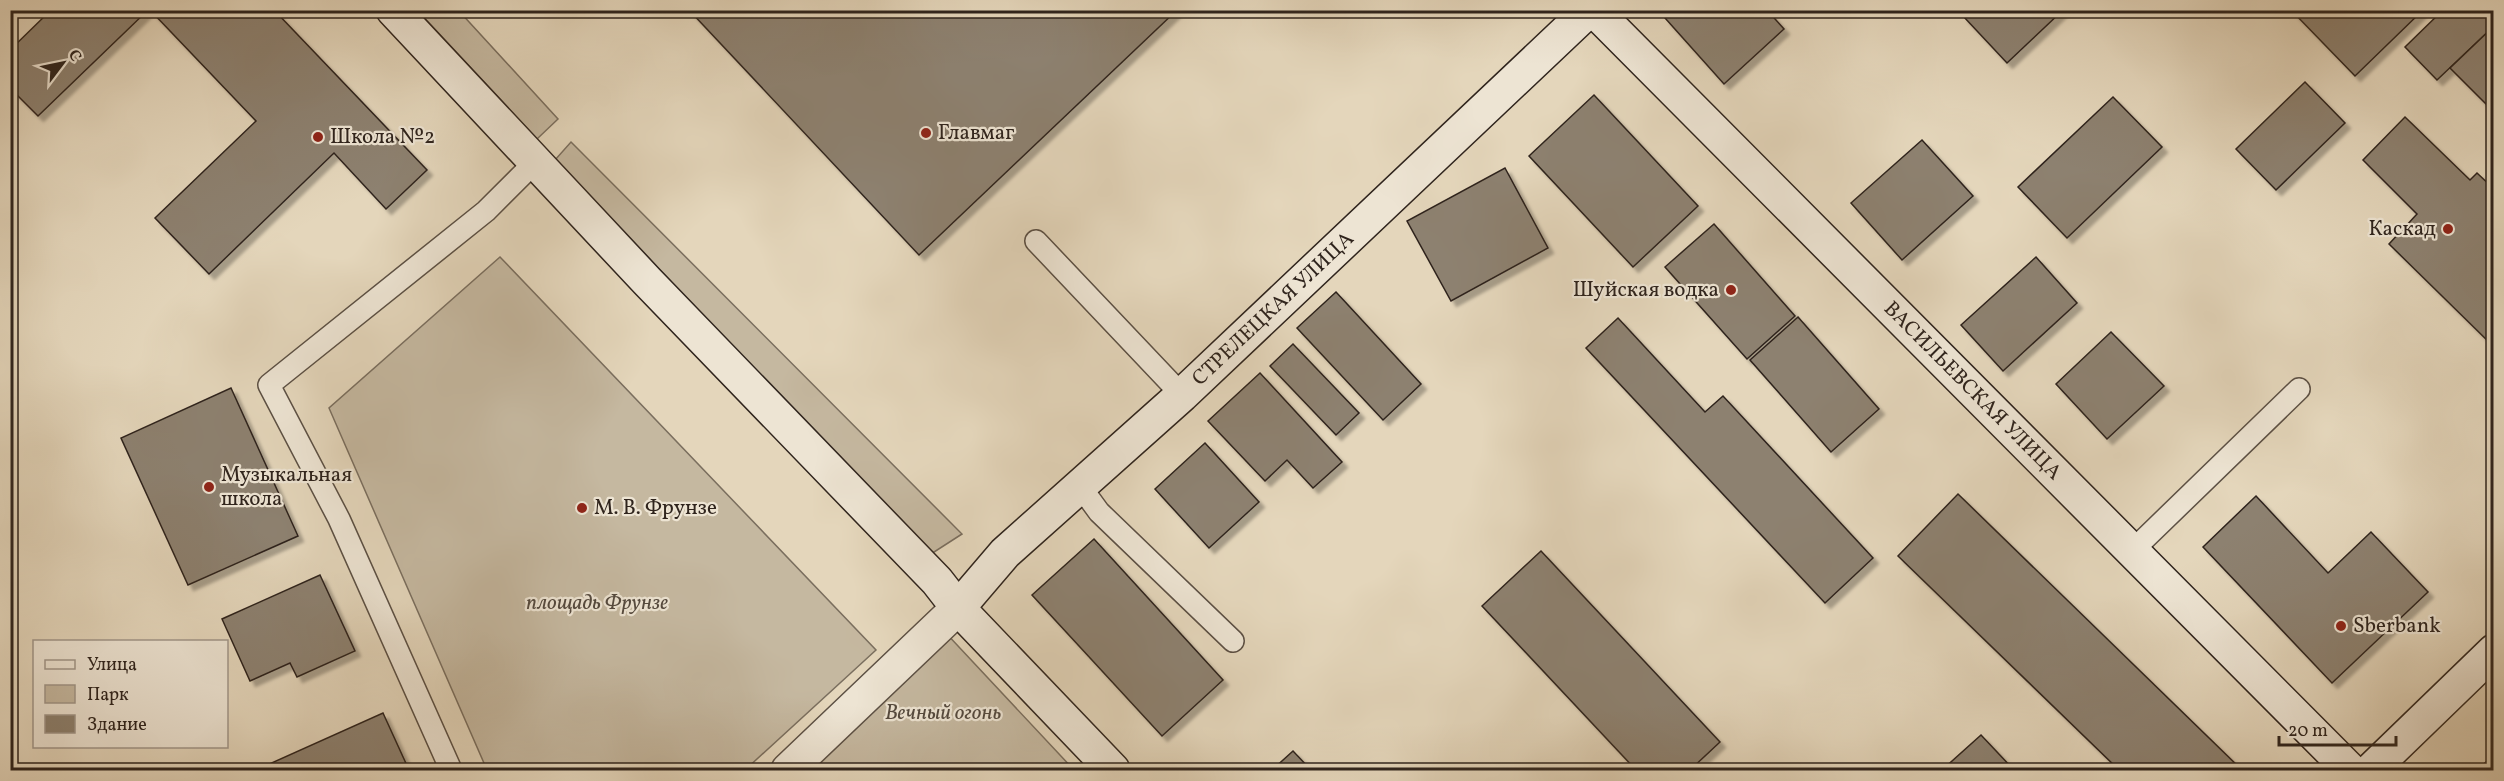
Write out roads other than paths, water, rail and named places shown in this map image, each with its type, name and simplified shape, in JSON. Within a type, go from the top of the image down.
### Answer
[{"type":"street","points":[[393,10],[535,162],[937,581],[958,608],[1113,771]]},
{"type":"street","name":"СТРЕЛЕЦКАЯ УЛИЦА","points":[[788,771],[958,608],[1005,553],[1182,395],[1589,10]]},
{"type":"street","name":"ВАСИЛЬЕВСКАЯ УЛИЦА","points":[[1594,10],[2350,771]]},
{"type":"street","points":[[2371,771],[2493,651]]},
{"type":"lane","points":[[451,771],[339,519],[269,385],[486,212],[535,162]]},
{"type":"lane","points":[[1036,241],[1182,395]]},
{"type":"lane","points":[[2132,551],[2299,389]]},
{"type":"lane","points":[[1080,486],[1099,512],[1233,641]]},
{"type":"place","name":"Главмаг","points":[[926,133]]},
{"type":"place","name":"Школа №2","points":[[318,137]]},
{"type":"place","name":"Каскад","points":[[2448,229]]},
{"type":"place","name":"Шуйская водка","points":[[1731,290]]},
{"type":"place","name":"Музыкальная школа","points":[[209,487]]},
{"type":"place","name":"М. В. Фрунзе","points":[[582,508]]},
{"type":"place","name":"Sberbank","points":[[2341,626]]},
{"type":"park label","name":"площадь Фрунзе","points":[[597,603]]},
{"type":"park label","name":"Вечный огонь","points":[[943,713]]}]
